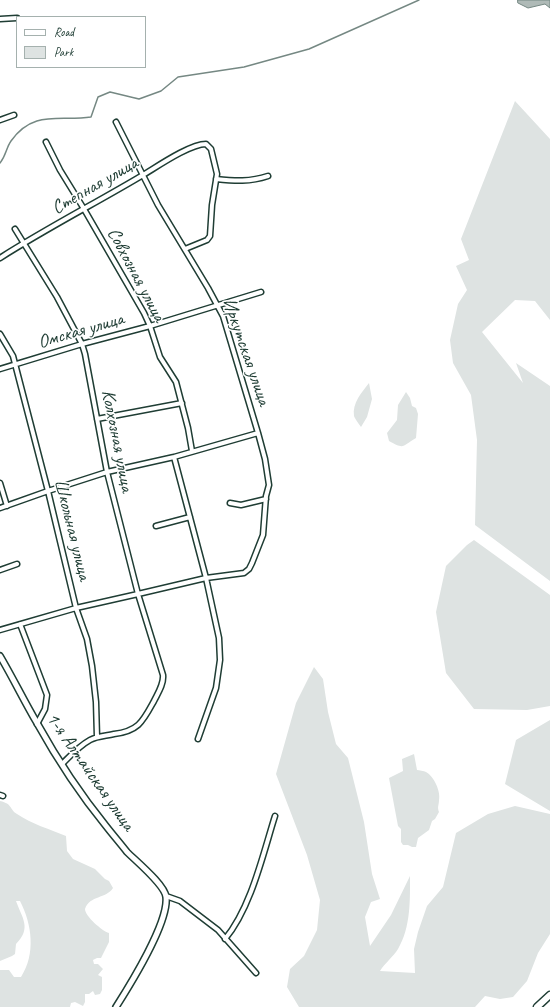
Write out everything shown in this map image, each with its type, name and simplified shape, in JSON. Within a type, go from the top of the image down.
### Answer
[{"type":"main road","points":[[537,1007],[550,995]]},
{"type":"street","points":[[0,19],[16,18]]},
{"type":"street","points":[[0,120],[14,115]]},
{"type":"street","name":"Иркутская улица","points":[[116,122],[144,174],[158,205],[217,305],[225,322],[265,459],[269,482],[263,532],[252,563],[249,569],[244,573],[206,578]]},
{"type":"street","name":"Совхозная улица","points":[[46,142],[60,170],[142,308],[150,326],[160,357],[176,382],[188,428],[192,451]]},
{"type":"street","name":"Степная улица","points":[[0,258],[191,148],[206,144],[211,149],[216,166],[216,179]]},
{"type":"street","points":[[185,250],[207,240],[210,236],[212,205],[216,179],[244,181],[257,180],[268,176]]},
{"type":"street","name":"Колхозная улица","points":[[15,229],[57,297],[82,344],[98,419],[107,472],[138,594],[162,672],[163,681],[159,693],[141,723],[132,729],[118,734],[97,737]]},
{"type":"street","name":"Омская улица","points":[[0,369],[82,344],[150,326],[261,292]]},
{"type":"street","name":"Школьная улица","points":[[0,334],[11,352],[15,365],[48,491],[76,608],[87,639],[96,702],[97,737]]},
{"type":"street","points":[[98,419],[182,403]]},
{"type":"street","points":[[0,508],[107,472],[174,456],[258,433]]},
{"type":"street","points":[[174,456],[206,578],[219,638],[220,660],[216,688],[198,739]]},
{"type":"street","points":[[0,483],[7,506]]},
{"type":"street","points":[[230,503],[241,505],[266,499]]},
{"type":"street","points":[[156,526],[190,517]]},
{"type":"street","points":[[0,570],[17,564]]},
{"type":"street","points":[[0,630],[76,608],[206,578]]},
{"type":"street","points":[[20,624],[47,695],[44,713],[37,724]]},
{"type":"street","name":"1-я Алтайская улица","points":[[0,656],[37,724],[62,764],[106,826],[160,886],[166,896],[180,901],[218,930],[256,973]]},
{"type":"street","points":[[62,764],[83,745],[97,737]]},
{"type":"street","points":[[226,939],[248,900],[275,816]]},
{"type":"street","points":[[116,1007],[136,974],[154,938],[165,909],[166,896]]},
{"type":"green space","points":[[515,101],[550,139],[550,320],[535,301],[515,300],[482,332],[523,383],[516,363],[550,386],[550,581],[475,525],[477,440],[471,395],[453,363],[450,340],[458,304],[467,290],[456,266],[469,260],[461,239]]},
{"type":"green space","points":[[369,383],[372,399],[367,417],[361,427],[354,416],[354,411],[358,398]]},
{"type":"green space","points":[[406,392],[410,398],[412,406],[416,408],[418,414],[416,438],[406,445],[401,446],[389,441],[387,433],[397,420],[398,405]]},
{"type":"green space","points":[[474,540],[550,595],[550,706],[527,710],[474,709],[446,673],[436,612],[446,566]]},
{"type":"green space","points":[[314,667],[323,679],[328,712],[336,744],[348,758],[364,822],[372,874],[380,899],[371,902],[365,917],[370,946],[391,915],[410,876],[408,923],[398,949],[380,971],[415,973],[414,949],[418,932],[427,906],[443,887],[456,833],[488,814],[515,806],[550,814],[550,934],[538,953],[527,981],[513,997],[500,999],[485,996],[475,1007],[299,1007],[287,987],[290,969],[304,956],[317,930],[320,900],[307,855],[276,774],[296,703]]},
{"type":"green space","points":[[550,720],[550,811],[505,784],[516,740]]},
{"type":"green space","points":[[414,754],[417,770],[429,774],[438,789],[439,812],[432,821],[429,830],[418,838],[416,847],[412,847],[403,845],[401,842],[401,829],[398,826],[389,778],[403,771],[402,759]]},
{"type":"green space","points":[[0,801],[9,805],[23,818],[66,836],[67,851],[73,859],[95,869],[109,881],[113,888],[106,894],[90,901],[85,909],[94,923],[109,933],[109,942],[101,958],[93,960],[94,964],[98,964],[103,969],[98,975],[102,977],[102,990],[100,994],[95,995],[93,991],[89,994],[85,994],[85,1002],[83,1006],[75,1002],[71,1003],[70,1007],[0,1007],[0,970],[9,970],[14,977],[21,977],[29,959],[31,939],[30,929],[24,910],[20,901],[16,901],[23,918],[25,928],[24,933],[16,944],[15,954],[0,961]]},
{"type":"shaded area","points":[[518,0],[550,0],[550,8],[545,4],[528,8],[518,3]]},
{"type":"waterway","points":[[0,163],[4,158],[11,141],[29,124],[48,119],[91,117],[98,97],[110,92],[139,99],[161,91],[178,77],[244,67],[309,49],[419,0]]}]
